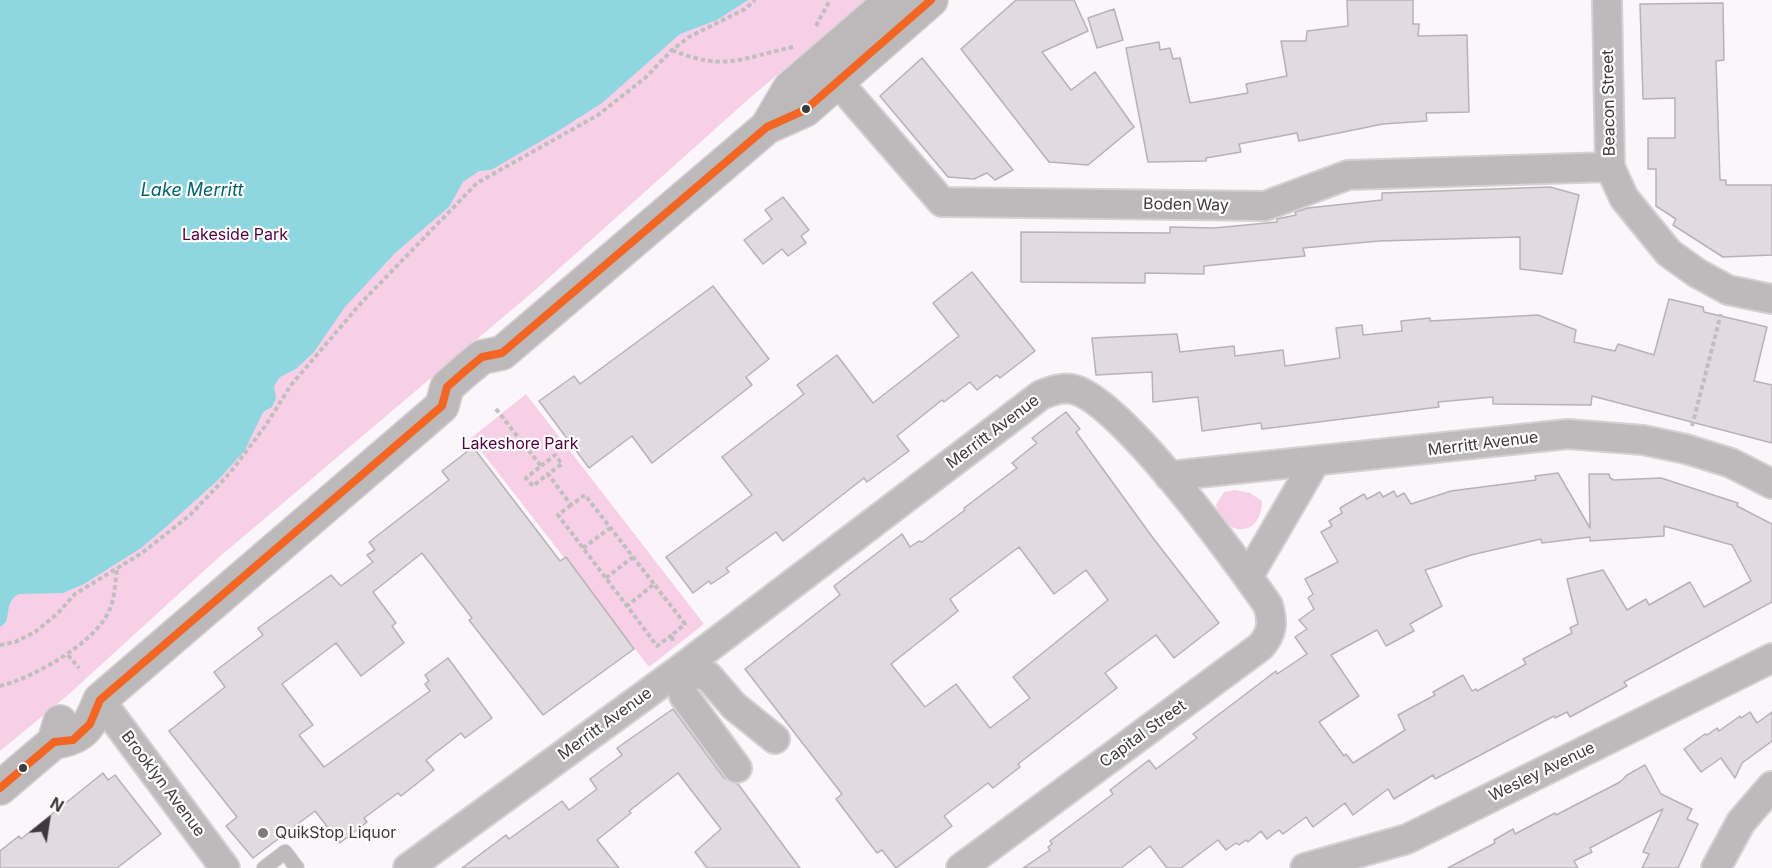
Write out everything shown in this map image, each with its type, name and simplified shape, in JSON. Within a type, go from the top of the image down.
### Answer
[{"type":"main road","points":[[0,788],[54,742],[59,723],[76,707],[100,700],[442,406],[461,405],[497,374],[502,353],[768,127],[805,110],[817,64],[892,0]]},
{"type":"main road","points":[[817,64],[931,0]]},
{"type":"street","name":"Beacon Street","points":[[1607,0],[1610,167],[1624,198],[1669,253],[1728,290],[1772,299]]},
{"type":"street","name":"Boden Way","points":[[817,64],[942,202],[1265,206],[1348,175],[1610,167]]},
{"type":"street","name":"Merritt Avenue","points":[[408,868],[678,671],[1041,395],[1057,389],[1072,389],[1090,396],[1111,411],[1169,476],[1568,434],[1643,440],[1686,448],[1731,463],[1772,484]]},
{"type":"street","points":[[1248,577],[1315,462]]},
{"type":"street","name":"Capital Street","points":[[961,868],[1260,647],[1270,637],[1272,621],[1268,605],[1169,476]]},
{"type":"street","name":"Wesley Avenue","points":[[1305,868],[1407,838],[1772,658]]},
{"type":"street","points":[[737,768],[684,696],[678,671],[708,676],[734,706],[776,739]]},
{"type":"street","name":"Brooklyn Avenue","points":[[100,700],[225,868]]},
{"type":"street","points":[[1716,868],[1741,822],[1772,786]]},
{"type":"lane","points":[[264,868],[285,852],[297,868]]},
{"type":"path","points":[[0,645],[15,642],[34,632],[57,614],[75,594],[142,553],[190,515],[230,473],[298,377],[362,302],[404,256],[446,218],[472,187],[598,115],[645,78],[672,50],[689,37],[744,9],[755,0]]},
{"type":"path","points":[[816,26],[830,0]]},
{"type":"path","points":[[672,50],[694,59],[719,63],[755,58],[817,64]]},
{"type":"path","points":[[1686,448],[1728,290]]},
{"type":"path","points":[[496,409],[541,466]]},
{"type":"path","points":[[555,455],[562,464],[533,486],[526,478],[541,466],[555,455]]},
{"type":"path","points":[[548,474],[571,505]]},
{"type":"path","points":[[585,495],[686,624],[657,646],[558,515],[571,505],[585,495]]},
{"type":"path","points":[[583,548],[610,528]]},
{"type":"path","points":[[606,578],[633,557]]},
{"type":"path","points":[[0,686],[16,682],[68,655],[109,612],[117,569]]},
{"type":"path","points":[[627,606],[654,585]]},
{"type":"path","points":[[672,635],[678,671]]},
{"type":"path","points":[[68,655],[79,668]]},
{"type":"green space","name":"Lake Merritt","points":[[0,0],[866,0],[751,97],[534,291],[218,558],[68,695],[0,751]]},
{"type":"green space","name":"Lakeshore Park","points":[[526,394],[704,624],[649,667],[471,438]]},
{"type":"green space","points":[[1235,490],[1250,493],[1262,501],[1256,522],[1250,527],[1242,529],[1227,524],[1216,505],[1224,492]]},
{"type":"water","name":"Lake Merritt","points":[[0,0],[748,0],[717,20],[680,34],[602,103],[491,170],[479,171],[463,182],[449,207],[395,253],[345,307],[314,352],[296,369],[280,377],[274,386],[276,398],[272,407],[263,412],[245,450],[219,479],[141,548],[84,584],[63,593],[19,594],[10,603],[6,622],[0,627]]},
{"type":"building","points":[[1016,0],[1074,0],[1088,31],[1042,52],[1071,90],[1095,72],[1134,127],[1088,165],[1049,162],[961,49]]},
{"type":"building","points":[[1347,0],[1413,0],[1413,24],[1419,24],[1418,36],[1467,35],[1469,112],[1426,113],[1427,121],[1383,124],[1299,141],[1297,133],[1239,144],[1241,152],[1206,158],[1206,161],[1148,162],[1126,48],[1159,42],[1160,50],[1170,48],[1173,59],[1180,58],[1190,103],[1248,93],[1246,84],[1287,76],[1281,41],[1306,41],[1307,31],[1348,26]]},
{"type":"building","points":[[1723,3],[1724,60],[1716,61],[1720,180],[1726,180],[1726,185],[1772,185],[1772,255],[1723,257],[1673,225],[1676,219],[1656,206],[1656,169],[1648,169],[1648,138],[1675,138],[1675,98],[1643,99],[1640,4]]},
{"type":"building","points":[[1114,9],[1123,40],[1097,48],[1088,18]]},
{"type":"building","points":[[922,58],[1013,170],[995,180],[987,173],[974,179],[948,177],[880,96]]},
{"type":"building","points":[[1550,187],[1579,195],[1562,274],[1520,269],[1520,237],[1379,241],[1303,248],[1305,256],[1204,266],[1204,274],[1145,273],[1145,283],[1021,282],[1021,232],[1170,233],[1170,227],[1214,228],[1277,222],[1277,219],[1296,215],[1295,212],[1308,208],[1382,200],[1382,193]]},
{"type":"building","points":[[783,197],[809,230],[801,236],[806,243],[788,256],[782,249],[763,264],[744,240],[772,219],[765,210]]},
{"type":"building","points":[[972,272],[1035,351],[1000,378],[997,375],[977,390],[970,382],[944,402],[942,400],[897,436],[909,451],[867,482],[864,478],[783,541],[776,532],[726,568],[729,572],[711,584],[709,581],[693,593],[666,557],[752,495],[722,457],[804,394],[797,385],[837,355],[873,403],[959,336],[933,303]]},
{"type":"building","points":[[713,286],[769,359],[746,377],[752,385],[652,463],[632,436],[589,468],[539,401],[574,376],[580,384]]},
{"type":"building","points":[[1669,299],[1703,307],[1704,312],[1767,327],[1754,381],[1772,385],[1772,443],[1592,396],[1591,405],[1493,404],[1493,397],[1438,402],[1439,407],[1262,429],[1261,423],[1202,431],[1198,397],[1153,402],[1152,372],[1096,375],[1092,338],[1177,334],[1180,352],[1234,346],[1235,356],[1283,350],[1285,366],[1340,358],[1336,328],[1362,325],[1363,335],[1402,331],[1401,321],[1538,315],[1576,330],[1574,342],[1615,351],[1618,344],[1654,355]]},
{"type":"building","points":[[1066,412],[1080,429],[1076,432],[1153,538],[1219,623],[1174,658],[1156,635],[1105,673],[1117,688],[1018,764],[1020,767],[993,788],[988,783],[944,816],[952,826],[896,868],[882,850],[877,853],[836,799],[842,794],[745,669],[840,595],[834,586],[902,534],[910,547],[919,541],[922,542],[965,510],[964,508],[1017,468],[1012,463],[1037,443],[1032,438]],"holes":[[[1019,547],[1054,594],[1086,570],[1108,600],[1013,677],[1030,698],[990,728],[956,684],[925,707],[891,664],[958,611],[950,599]]]},
{"type":"building","points":[[473,447],[560,561],[566,557],[634,649],[543,715],[469,620],[472,618],[422,553],[373,592],[396,623],[392,626],[404,643],[361,676],[336,643],[282,684],[313,725],[299,735],[324,767],[430,691],[425,684],[429,681],[425,675],[448,658],[492,718],[465,738],[461,733],[426,760],[434,770],[401,796],[398,793],[364,818],[367,822],[340,843],[315,811],[253,858],[226,826],[237,817],[169,731],[225,687],[214,672],[263,635],[258,628],[331,575],[341,586],[373,562],[367,555],[375,550],[369,542],[449,480],[442,471]]},
{"type":"building","points":[[1558,473],[1590,528],[1589,474],[1609,474],[1614,480],[1661,478],[1738,503],[1737,506],[1772,524],[1772,602],[1624,682],[1627,686],[1570,717],[1567,712],[1555,718],[1554,716],[1435,779],[1433,775],[1394,799],[1388,789],[1353,815],[1345,803],[1313,827],[1306,817],[1283,834],[1279,830],[1267,839],[1261,831],[1248,842],[1246,840],[1239,845],[1236,843],[1226,850],[1218,840],[1181,868],[1167,868],[1150,846],[1121,868],[1023,868],[1050,850],[1048,847],[1052,844],[1050,841],[1113,794],[1110,790],[1149,760],[1156,769],[1197,738],[1193,734],[1276,671],[1277,674],[1307,654],[1295,637],[1307,629],[1299,620],[1314,609],[1308,598],[1313,594],[1305,579],[1338,562],[1321,532],[1332,526],[1329,521],[1342,513],[1340,508],[1364,494],[1367,499],[1380,492],[1383,497],[1394,491],[1397,497],[1404,493],[1411,504],[1451,491],[1536,480],[1535,476]],"holes":[[[1664,526],[1732,545],[1751,581],[1704,607],[1690,582],[1649,605],[1646,599],[1627,610],[1603,570],[1567,579],[1578,624],[1570,628],[1572,633],[1523,659],[1526,664],[1477,691],[1476,689],[1472,691],[1463,675],[1433,692],[1435,695],[1398,715],[1405,730],[1353,763],[1346,754],[1344,756],[1319,722],[1359,696],[1331,655],[1377,630],[1386,646],[1414,631],[1410,624],[1442,606],[1425,570],[1471,555],[1541,539],[1542,543],[1590,537],[1590,541],[1664,536]]]},
{"type":"building","points":[[673,709],[724,778],[738,784],[800,868],[707,868],[695,852],[721,829],[678,773],[629,811],[631,813],[597,840],[619,868],[462,868],[506,835],[509,839],[562,801],[569,810],[597,789],[590,779],[622,755],[617,748]]},
{"type":"building","points":[[1750,712],[1757,723],[1772,712],[1772,741],[1742,763],[1735,778],[1721,758],[1701,772],[1684,749],[1705,734],[1717,728],[1719,731],[1740,716],[1741,718]]},
{"type":"building","points":[[1645,765],[1661,794],[1692,809],[1687,819],[1698,824],[1678,868],[1642,868],[1649,854],[1643,852],[1663,809],[1590,848],[1592,852],[1574,861],[1578,868],[1448,868],[1495,843],[1494,840],[1513,829],[1515,834],[1555,813],[1556,815],[1620,782],[1627,775]]},
{"type":"building","points":[[103,773],[108,780],[115,775],[161,834],[117,868],[0,868],[0,851],[19,836],[21,839]]},
{"type":"transit line","points":[[0,788],[54,742],[73,740],[90,724],[100,700],[442,406],[447,387],[465,371],[482,357],[502,353],[767,127],[805,110],[931,0]]},
{"type":"place","name":"QuikStop Liquor","points":[[263,833]]},
{"type":"park label","name":"Lakeside Park","points":[[235,235]]}]
